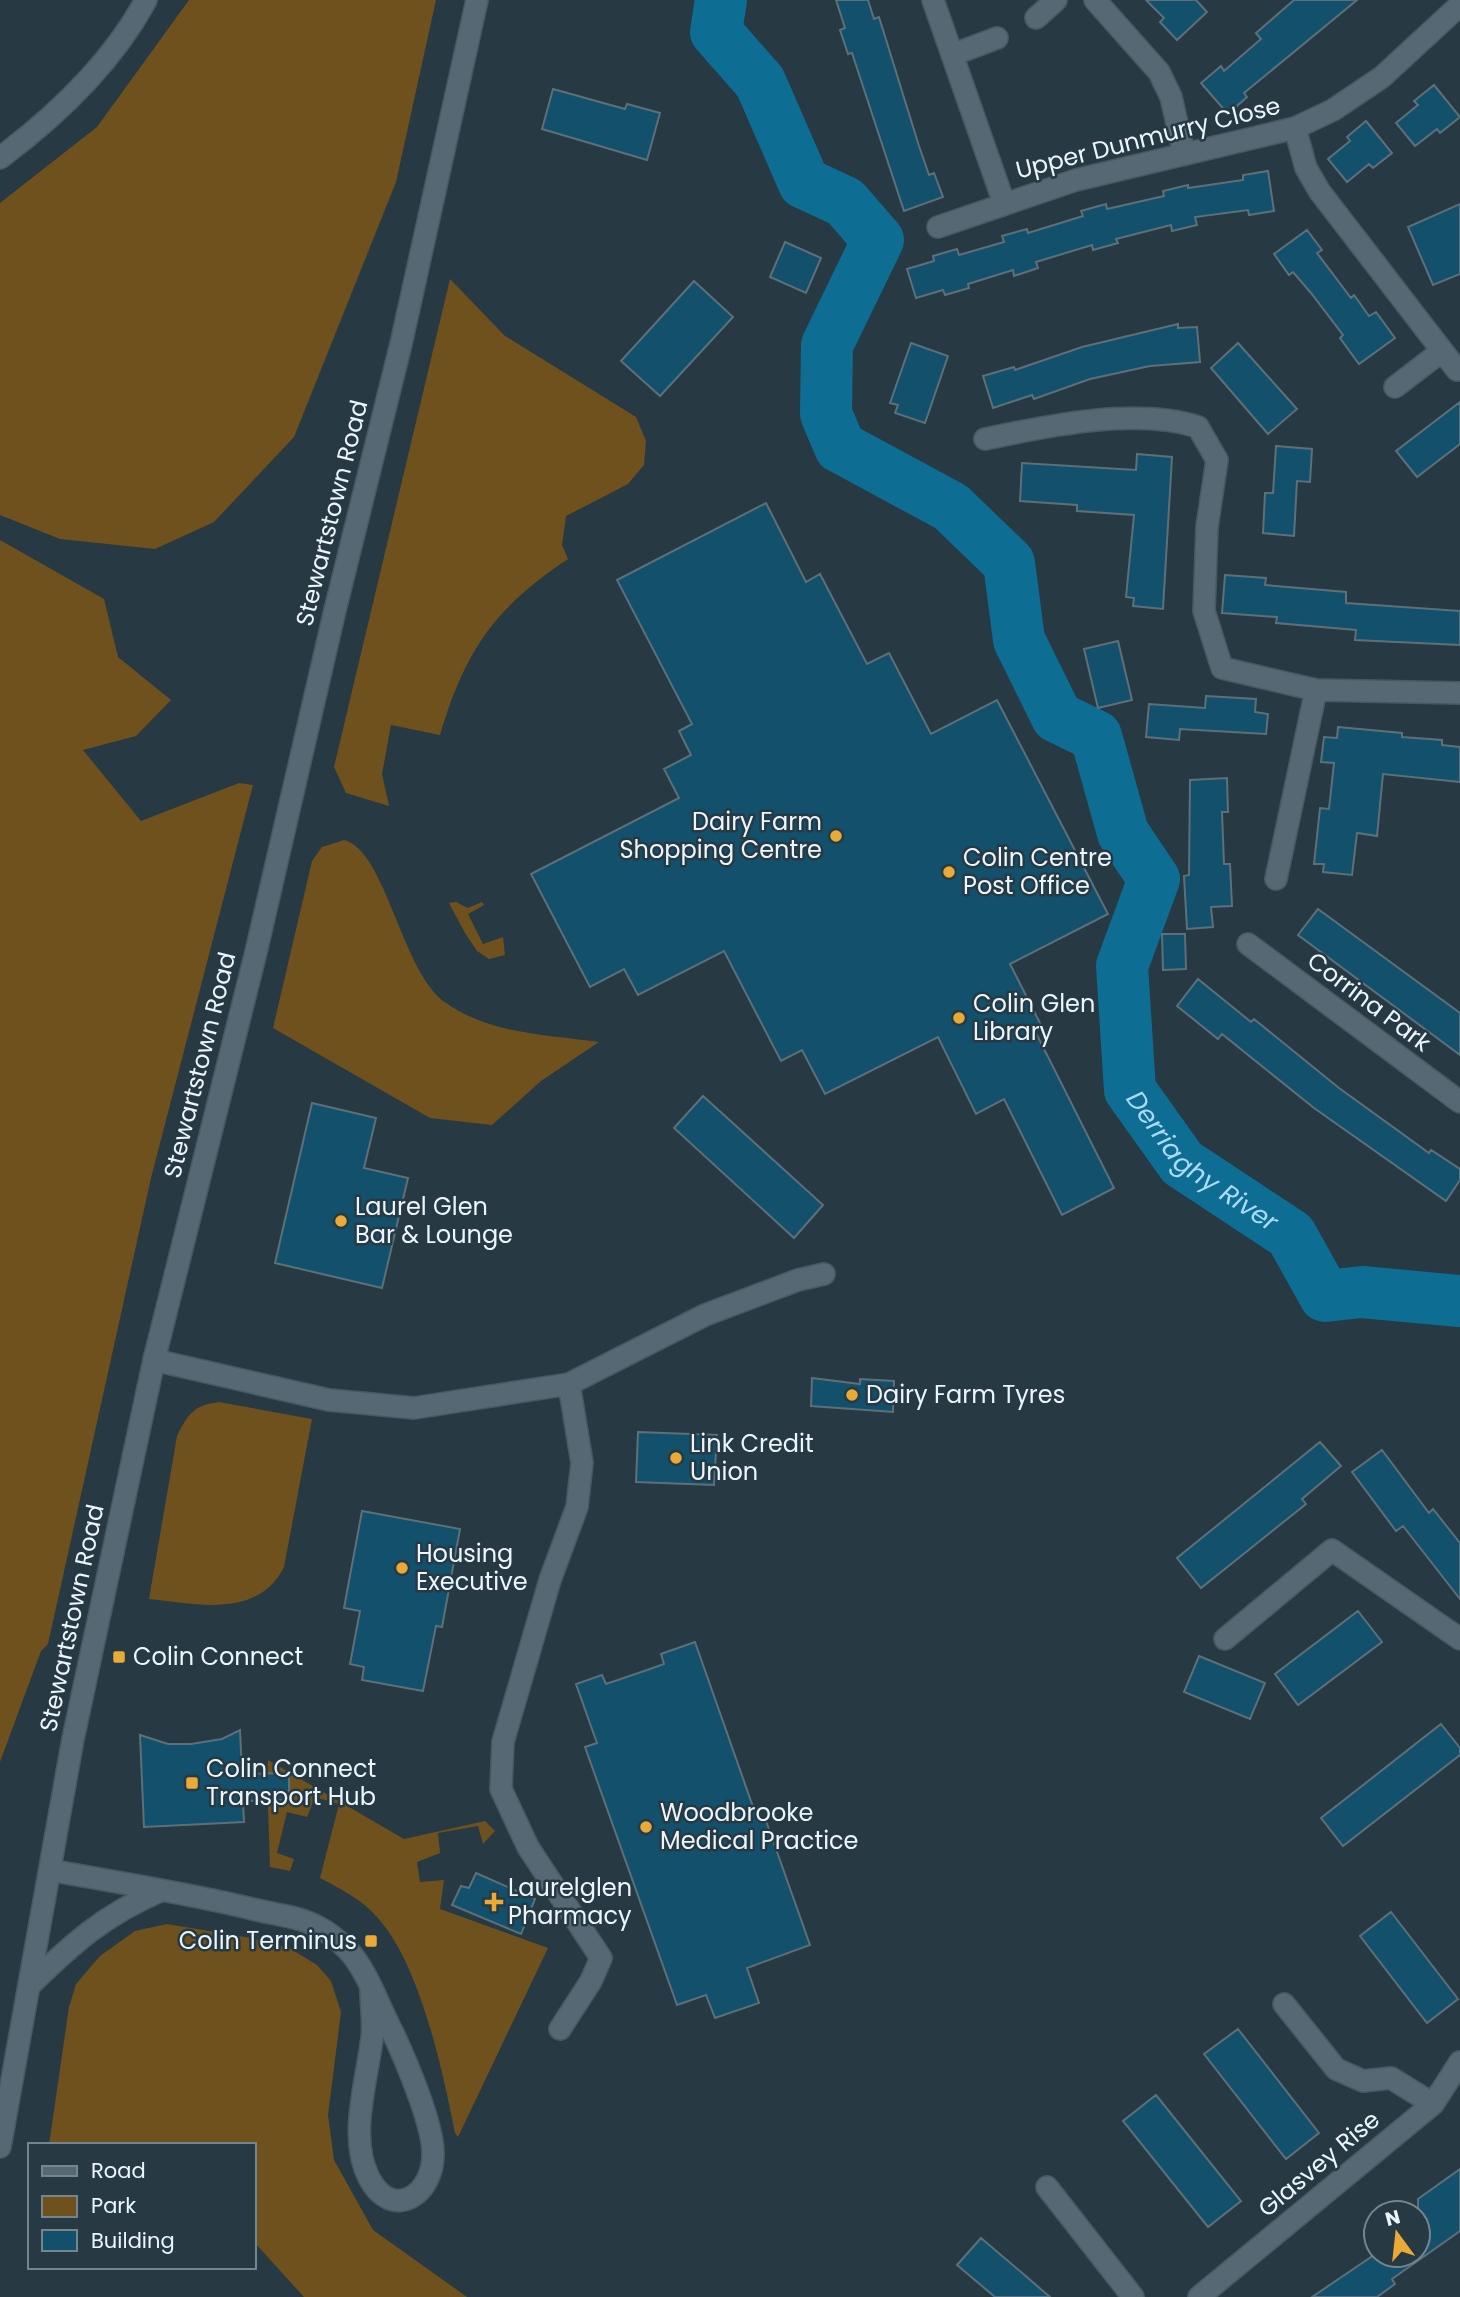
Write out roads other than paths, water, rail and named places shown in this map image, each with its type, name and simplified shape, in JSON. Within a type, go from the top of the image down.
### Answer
[{"type":"street","points":[[0,158],[39,129],[98,68],[146,0]]},
{"type":"street","name":"Stewartstown Road","points":[[0,2147],[85,1679],[154,1360],[256,952],[401,344],[477,0]]},
{"type":"street","points":[[933,0],[1004,203]]},
{"type":"street","points":[[1036,18],[1056,0]]},
{"type":"street","points":[[1095,0],[1159,72],[1171,97],[1184,155]]},
{"type":"street","name":"Upper Dunmurry Close","points":[[939,227],[1076,180],[1295,128],[1333,110],[1382,76],[1460,5]]},
{"type":"street","points":[[952,55],[997,38]]},
{"type":"street","points":[[1295,128],[1306,168],[1320,192],[1457,370]]},
{"type":"street","points":[[1395,387],[1442,351]]},
{"type":"street","points":[[985,439],[1066,422],[1176,420],[1198,427],[1217,460],[1207,527],[1205,611],[1223,668],[1316,690],[1460,694]]},
{"type":"street","points":[[1276,879],[1316,690]]},
{"type":"street","name":"Corrina Park","points":[[1248,944],[1460,1101]]},
{"type":"street","points":[[154,1360],[329,1400],[414,1408],[569,1384],[705,1315],[798,1280],[824,1274]]},
{"type":"street","points":[[560,2029],[591,1981],[601,1958],[528,1847],[501,1789],[503,1742],[550,1580],[577,1507],[582,1464],[569,1384]]},
{"type":"street","points":[[1225,1639],[1332,1550],[1460,1639]]},
{"type":"street","points":[[50,1870],[234,1904],[318,1927],[348,1950],[371,1990],[413,2081],[433,2148],[433,2170],[426,2188],[410,2199],[394,2200],[379,2193],[368,2176],[361,2148],[362,2107],[373,2034],[371,1990]]},
{"type":"street","points":[[29,1986],[68,1948],[113,1913],[160,1891]]},
{"type":"street","points":[[1284,2004],[1335,2069],[1363,2081],[1391,2078],[1433,2104]]},
{"type":"street","name":"Glasvey Rise","points":[[1199,2297],[1433,2104],[1460,2062]]},
{"type":"street","points":[[1047,2187],[1133,2297]]},
{"type":"waterway","name":"Derriaghy River","points":[[721,0],[716,32],[760,82],[804,183],[845,202],[878,240],[827,345],[826,414],[840,447],[951,507],[1009,563],[1019,640],[1057,717],[1096,736],[1123,833],[1154,879],[1122,966],[1130,1090],[1182,1163],[1291,1235],[1325,1296],[1362,1292],[1460,1301]]},
{"type":"place","name":"Dairy Farm Shopping Centre","points":[[836,836]]},
{"type":"place","name":"Colin Centre Post Office","points":[[949,872]]},
{"type":"place","name":"Colin Glen Library","points":[[959,1018]]},
{"type":"place","name":"Laurel Glen Bar & Lounge","points":[[341,1221]]},
{"type":"place","name":"Dairy Farm Tyres","points":[[852,1395]]},
{"type":"place","name":"Link Credit Union","points":[[676,1458]]},
{"type":"place","name":"Housing Executive","points":[[402,1568]]},
{"type":"place","name":"Colin Connect","points":[[119,1657]]},
{"type":"place","name":"Colin Connect Transport Hub","points":[[192,1783]]},
{"type":"place","name":"Woodbrooke Medical Practice","points":[[646,1827]]},
{"type":"place","name":"Laurelglen Pharmacy","points":[[494,1902]]},
{"type":"place","name":"Colin Terminus","points":[[371,1941]]}]
